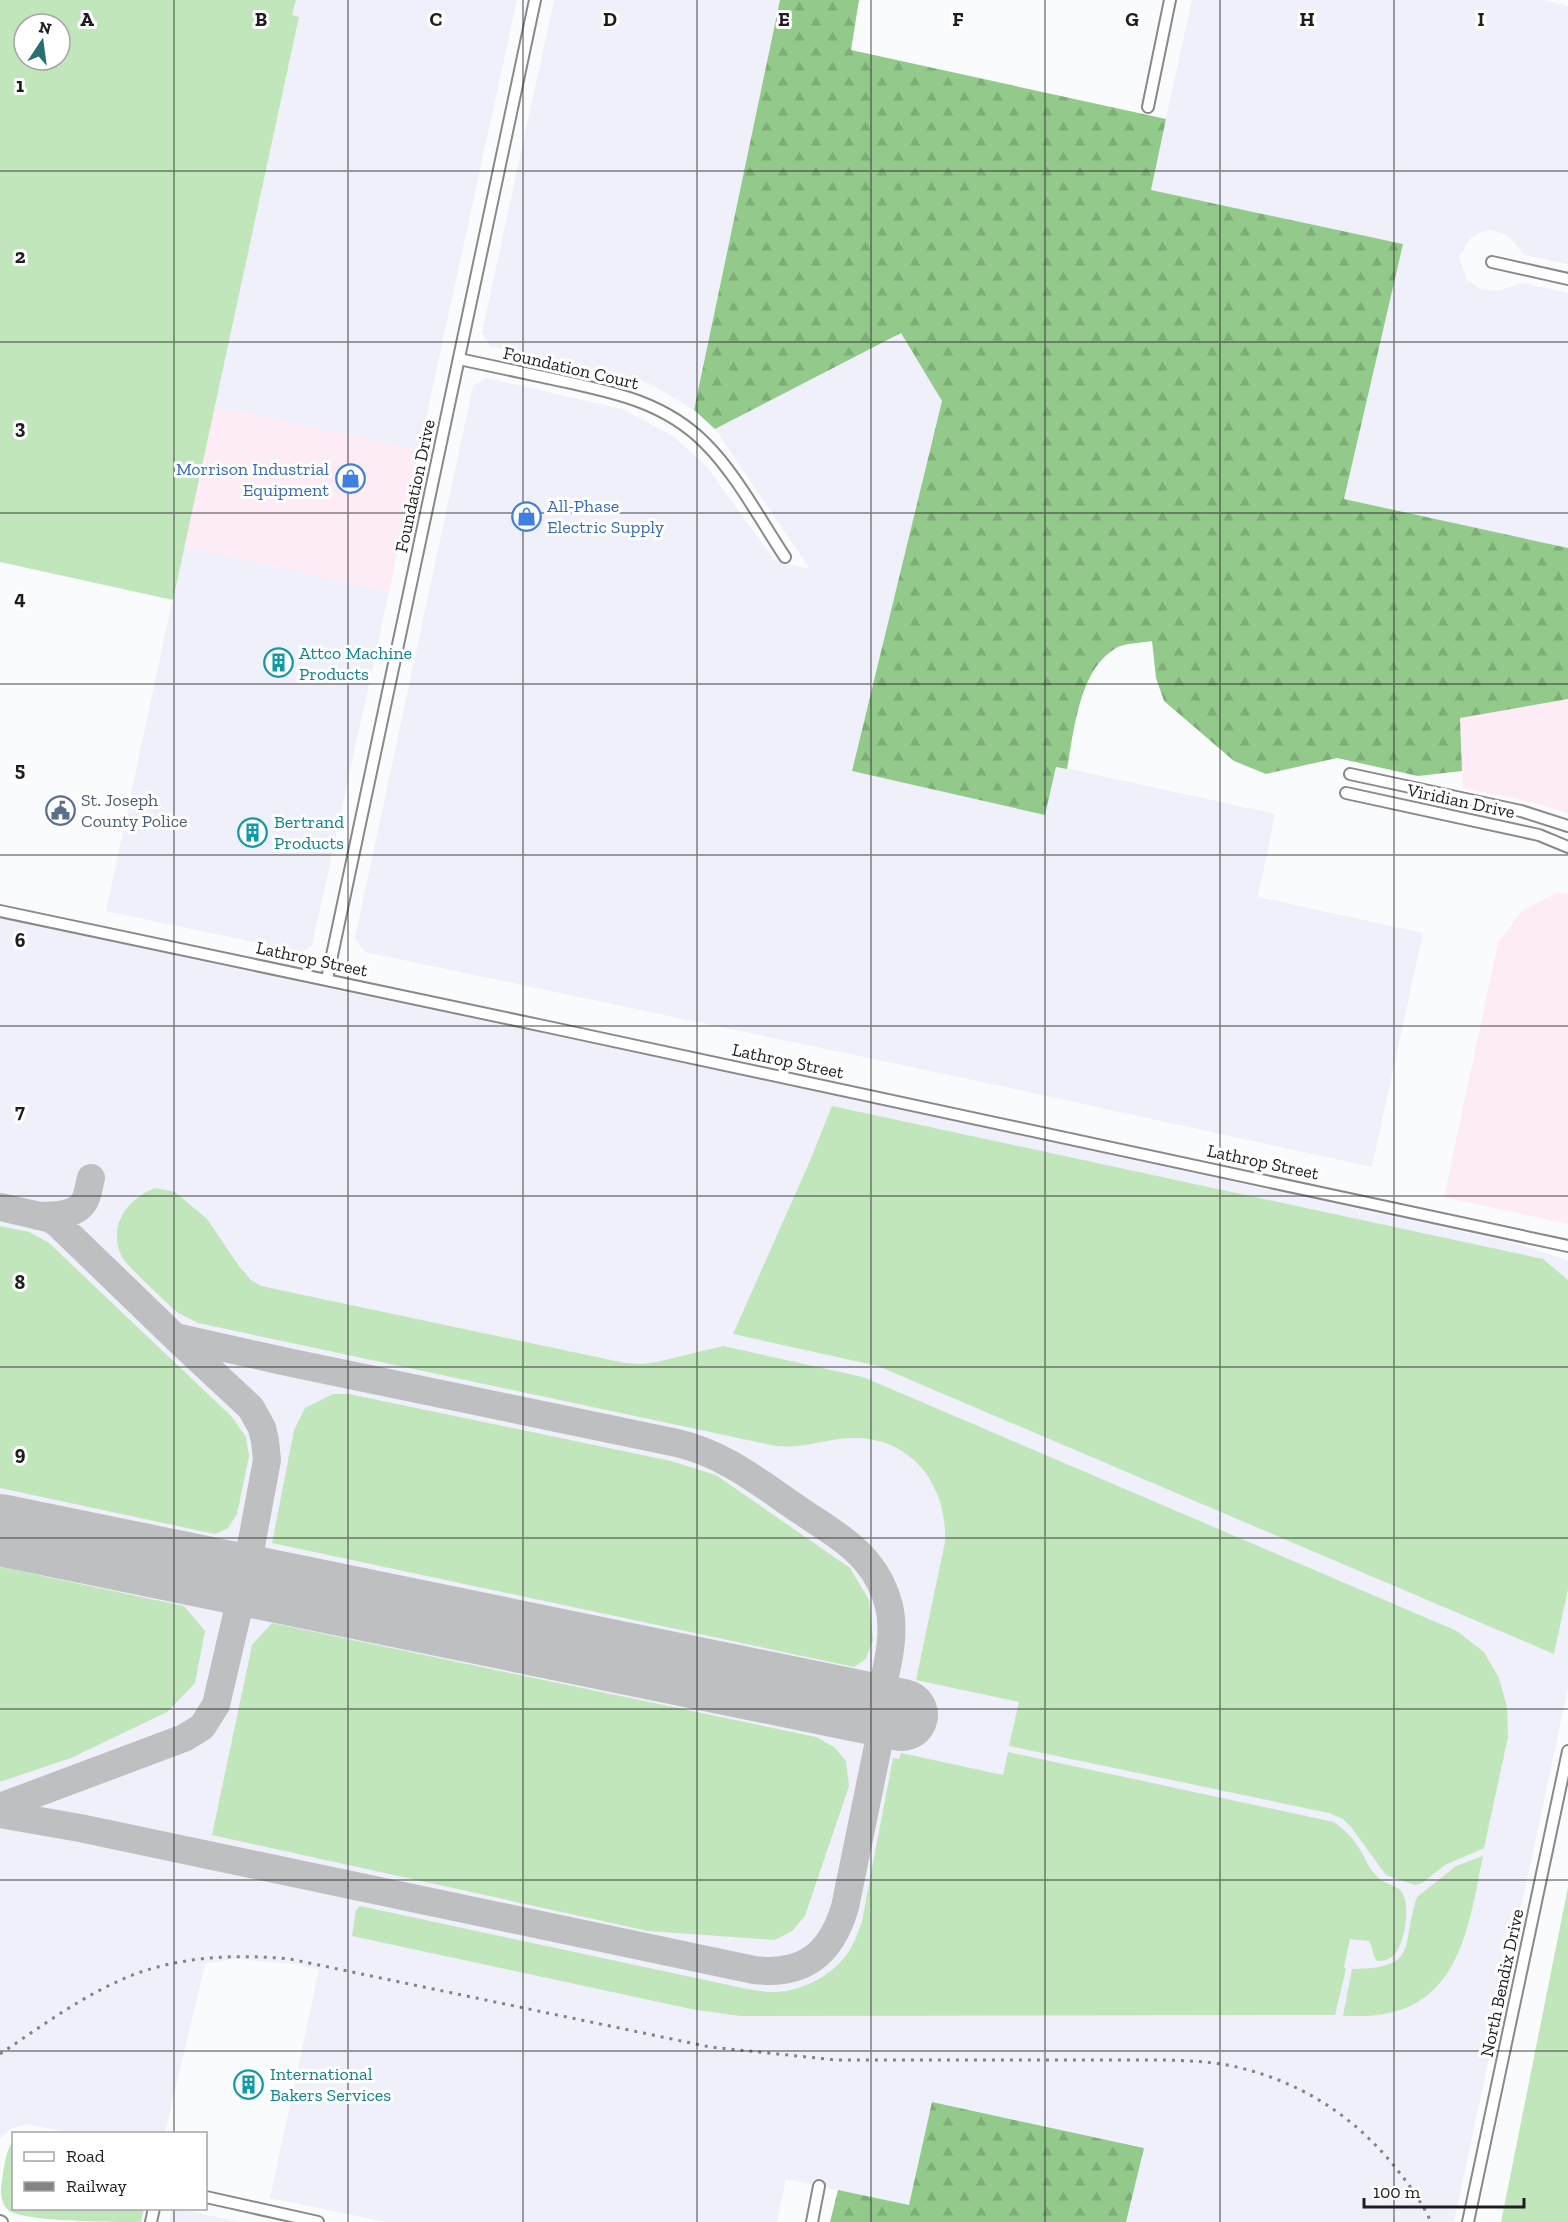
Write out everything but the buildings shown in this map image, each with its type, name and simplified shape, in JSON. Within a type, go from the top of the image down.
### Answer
[{"type":"street","name":"Foundation Drive","points":[[327,979],[536,0]]},
{"type":"street","points":[[1148,108],[1170,0]]},
{"type":"street","points":[[1492,262],[1568,279]]},
{"type":"street","name":"Foundation Court","points":[[459,359],[612,392],[652,405],[670,415],[705,443],[724,465],[785,557]]},
{"type":"street","name":"Viridian Drive","points":[[1350,774],[1521,811],[1568,826]]},
{"type":"street","name":"Viridian Drive","points":[[1346,793],[1539,835],[1568,847]]},
{"type":"street","name":"Lathrop Street","points":[[0,911],[1331,1193],[1568,1246]]},
{"type":"street","name":"North Bendix Drive","points":[[1468,2222],[1568,1752]]},
{"type":"street","points":[[812,2222],[819,2186]]},
{"type":"street","points":[[207,2197],[318,2222]]},
{"type":"shaded area","points":[[296,0],[517,0],[419,450],[214,406],[299,18],[292,16]]},
{"type":"shaded area","points":[[554,0],[780,0],[694,410],[649,383],[490,346],[482,332]]},
{"type":"shaded area","points":[[1192,0],[1544,0],[1568,6],[1568,264],[1524,255],[1504,234],[1490,230],[1479,233],[1469,240],[1459,257],[1467,280],[1481,289],[1496,291],[1523,283],[1568,293],[1568,548],[1344,499],[1403,244],[1150,190]]},
{"type":"shaded area","points":[[902,333],[942,401],[852,771],[1045,815],[1056,766],[1275,814],[1258,897],[1423,933],[1372,1167],[365,952],[355,938],[473,386],[486,378],[622,409],[673,436],[707,467],[775,561],[810,569],[715,429]]},
{"type":"shaded area","points":[[214,406],[419,450],[389,592],[184,546]]},
{"type":"shaded area","points":[[184,546],[389,592],[312,946],[302,952],[106,911]]},
{"type":"shaded area","points":[[1568,699],[1568,813],[1531,802],[1463,788],[1460,718]]},
{"type":"shaded area","points":[[1556,893],[1568,894],[1568,1224],[1444,1197],[1498,943],[1521,912]]},
{"type":"shaded area","points":[[0,917],[325,988],[679,1061],[1510,1242],[1568,1260],[1568,1688],[1454,2222],[1126,2222],[1143,2147],[932,2102],[909,2206],[786,2179],[777,2222],[386,2222],[270,2198],[319,1970],[294,1964],[234,1959],[205,1964],[165,2132],[70,2132],[26,2124],[11,2129],[0,2139]]},
{"type":"shaded area","points":[[175,2210],[184,2210],[240,2222],[169,2222],[171,2213]]},
{"type":"green space","points":[[0,0],[296,0],[292,15],[299,17],[173,600],[0,562]]},
{"type":"green space","points":[[780,0],[859,0],[851,50],[1166,119],[1151,190],[1403,244],[1344,499],[1568,548],[1568,699],[1460,718],[1462,771],[1418,776],[1337,758],[1266,774],[1234,761],[1164,701],[1156,678],[1152,641],[1116,648],[1094,670],[1080,702],[1067,769],[1056,767],[1045,815],[852,771],[942,401],[901,333],[715,429],[694,410]]},
{"type":"green space","points":[[832,1106],[1543,1259],[1568,1280],[1568,1589],[1554,1654],[878,1366],[733,1334]]},
{"type":"green space","points":[[155,1188],[175,1192],[207,1219],[239,1266],[251,1280],[261,1286],[625,1363],[657,1362],[723,1346],[863,1377],[1457,1631],[1484,1652],[1499,1678],[1507,1707],[1508,1737],[1484,1848],[1445,1865],[1422,1883],[1415,1885],[1386,1875],[1351,1827],[1343,1819],[1329,1813],[1009,1746],[1019,1702],[916,1680],[945,1542],[944,1522],[941,1504],[934,1486],[911,1458],[896,1448],[878,1441],[858,1438],[797,1446],[776,1446],[198,1323],[177,1312],[125,1261],[118,1246],[118,1224],[122,1215],[136,1199]]},
{"type":"green space","points":[[0,1226],[29,1232],[48,1242],[232,1417],[246,1437],[249,1456],[237,1514],[228,1528],[215,1534],[0,1488]]},
{"type":"green space","points":[[333,1394],[349,1394],[671,1461],[716,1475],[850,1568],[869,1600],[873,1640],[866,1659],[854,1667],[272,1543],[294,1430],[305,1408]]},
{"type":"green space","points":[[0,1567],[184,1606],[205,1631],[195,1683],[167,1712],[71,1758],[0,1782]]},
{"type":"green space","points":[[272,1623],[816,1737],[834,1747],[846,1761],[849,1786],[805,1916],[792,1931],[775,1940],[648,1931],[212,1835],[252,1645]]},
{"type":"green space","points":[[1008,1752],[1334,1822],[1352,1838],[1376,1876],[1398,1888],[1404,1896],[1406,1923],[1398,1950],[1390,1958],[1377,1961],[1369,1941],[1350,1939],[1344,1967],[1346,1969],[1335,2015],[740,2016],[691,2009],[352,1936],[356,1910],[360,1906],[747,1989],[771,1992],[795,1989],[818,1979],[839,1964],[856,1939],[862,1921],[893,1758],[899,1759],[901,1753],[1003,1775]]},
{"type":"green space","points":[[1483,1856],[1467,1928],[1459,1951],[1448,1972],[1433,1990],[1414,2004],[1389,2013],[1372,2016],[1343,2016],[1352,1969],[1374,1968],[1398,1959],[1404,1951],[1417,1897],[1456,1866]]},
{"type":"green space","points":[[1568,1887],[1568,2222],[1501,2222]]},
{"type":"green space","points":[[932,2102],[1144,2148],[1126,2222],[830,2222],[838,2190],[909,2205]]},
{"type":"green space","points":[[12,2143],[12,2210],[144,2210],[141,2222],[52,2219],[19,2215],[9,2211],[1,2197],[8,2150]]},
{"type":"taxiway","points":[[38,1216],[69,1213],[80,1207],[86,1197],[91,1178]]},
{"type":"taxiway","points":[[0,1207],[48,1218],[57,1223],[175,1337],[677,1443],[727,1462],[844,1540],[866,1561],[877,1577],[883,1588],[891,1619],[891,1645],[877,1710]]},
{"type":"taxiway","points":[[176,1338],[251,1408],[262,1428],[265,1441],[267,1460],[251,1546],[243,1559],[232,1565],[201,1572]]},
{"type":"taxiway","points":[[0,1807],[184,1738],[202,1727],[216,1705],[239,1606],[229,1590],[201,1572]]},
{"type":"taxiway","points":[[0,1814],[80,1828],[754,1970],[772,1971],[801,1965],[813,1958],[832,1938],[839,1923],[845,1907],[885,1712]]},
{"type":"runway","points":[[0,1530],[902,1715]]},
{"type":"railway","points":[[0,2054],[82,2000],[135,1974],[192,1960],[250,1957],[290,1959],[710,2047],[836,2060],[1168,2060],[1214,2063],[1241,2068],[1284,2082],[1323,2102],[1341,2115],[1375,2144],[1390,2161],[1412,2190],[1431,2222]]},
{"type":"place","name":"Morrison Industrial Equipment","points":[[350,479]]},
{"type":"place","name":"All-Phase Electric Supply","points":[[526,516]]},
{"type":"place","name":"Attco Machine Products","points":[[278,663]]},
{"type":"place","name":"St. Joseph County Police","points":[[60,810]]},
{"type":"place","name":"Bertrand Products","points":[[253,832]]},
{"type":"place","name":"International Bakers Services","points":[[249,2084]]}]
